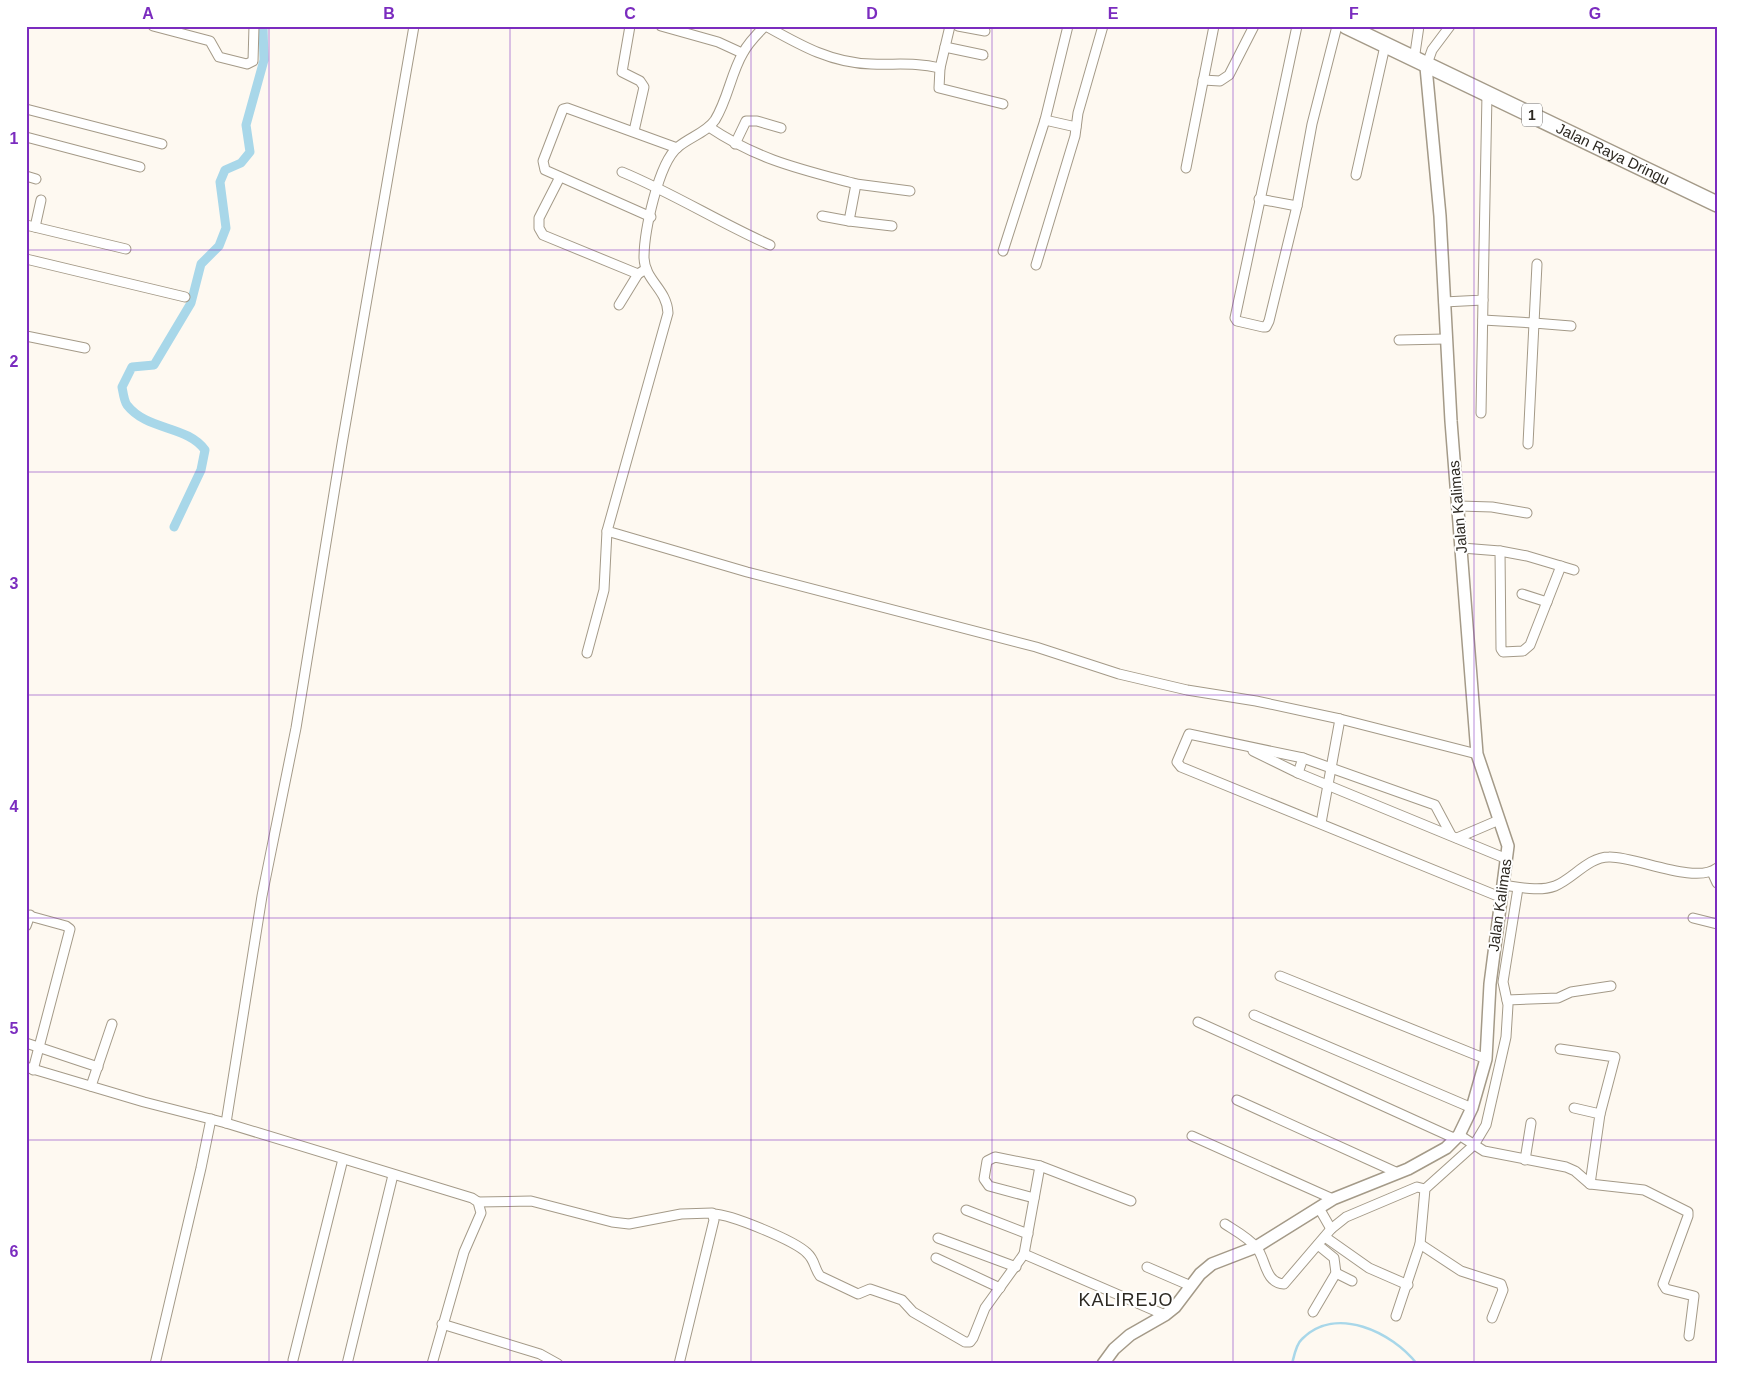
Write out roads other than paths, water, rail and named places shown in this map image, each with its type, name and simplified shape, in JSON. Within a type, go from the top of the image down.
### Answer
[{"type":"highway","name":"Jalan Raya Dringu","points":[[1346,26],[1717,204]]},
{"type":"street","points":[[153,26],[210,40],[218,57],[247,64],[253,61],[255,56],[254,26]]},
{"type":"street","points":[[226,1123],[262,896],[296,728],[337,471],[414,26]]},
{"type":"street","points":[[630,26],[622,72],[640,81],[644,87],[634,131]]},
{"type":"street","points":[[661,26],[718,42],[742,53]]},
{"type":"street","points":[[619,305],[642,272],[651,217],[663,171],[677,148],[709,127],[715,119],[731,86],[742,53],[765,26],[812,52],[835,60],[870,64],[910,62],[940,68]]},
{"type":"street","points":[[950,26],[940,68],[939,88],[1003,104]]},
{"type":"street","points":[[958,26],[985,31]]},
{"type":"street","points":[[1003,251],[1045,120],[1068,26]]},
{"type":"street","points":[[1036,265],[1103,26]]},
{"type":"street","points":[[1186,168],[1214,26]]},
{"type":"street","points":[[1203,80],[1220,81],[1229,75],[1254,26]]},
{"type":"street","points":[[1298,26],[1259,199],[1235,318],[1237,321],[1263,327],[1269,322],[1297,206],[1312,124],[1337,26]]},
{"type":"street","points":[[1419,26],[1420,63]]},
{"type":"street","points":[[1420,63],[1450,26]]},
{"type":"street","points":[[1356,175],[1385,46]]},
{"type":"street","points":[[945,47],[983,55]]},
{"type":"street","name":"Jalan Kalimas","points":[[1102,1364],[1114,1349],[1130,1335],[1165,1315],[1212,1264],[1259,1252],[1333,1199],[1398,1173],[1464,1139],[1486,1059],[1490,984],[1500,897],[1510,886],[1505,833],[1477,754],[1445,339],[1440,216],[1420,63]]},
{"type":"street","points":[[1481,413],[1487,94]]},
{"type":"street","points":[[651,217],[544,170],[542,166],[564,108],[634,131],[677,148]]},
{"type":"street","points":[[26,109],[162,144]]},
{"type":"street","points":[[1045,120],[1076,127]]},
{"type":"street","points":[[735,144],[747,121],[757,121],[781,128]]},
{"type":"street","points":[[709,127],[735,144],[781,165],[856,184],[910,191]]},
{"type":"street","points":[[26,137],[140,167]]},
{"type":"street","points":[[622,172],[659,186],[734,229],[770,245]]},
{"type":"street","points":[[26,176],[36,179]]},
{"type":"street","points":[[560,177],[539,218],[539,228],[543,235],[642,272],[666,299],[666,320],[607,530],[604,590],[587,653]]},
{"type":"street","points":[[849,221],[856,184]]},
{"type":"street","points":[[1259,199],[1297,206]]},
{"type":"street","points":[[41,200],[30,226],[126,249]]},
{"type":"street","points":[[822,216],[892,226]]},
{"type":"street","points":[[26,259],[185,297]]},
{"type":"street","points":[[1528,444],[1537,264]]},
{"type":"street","points":[[1444,302],[1483,300]]},
{"type":"street","points":[[1482,320],[1571,326]]},
{"type":"street","points":[[26,336],[85,348]]},
{"type":"street","points":[[1399,340],[1445,339]]},
{"type":"street","points":[[1459,506],[1492,507],[1528,513]]},
{"type":"street","points":[[607,530],[757,574],[1036,647],[1119,674],[1187,690],[1256,701],[1340,719],[1477,754]]},
{"type":"street","points":[[1462,548],[1500,551],[1527,556],[1574,570]]},
{"type":"street","points":[[1500,551],[1501,650],[1527,649],[1561,566]]},
{"type":"street","points":[[1522,594],[1547,602]]},
{"type":"street","points":[[1321,823],[1340,719]]},
{"type":"street","points":[[1454,836],[1435,805],[1330,766],[1303,758],[1189,734],[1183,744],[1178,765],[1500,897]]},
{"type":"street","points":[[1239,745],[1298,774],[1508,859]]},
{"type":"street","points":[[1298,774],[1303,758]]},
{"type":"street","points":[[1454,836],[1499,820]]},
{"type":"street","points":[[1396,1316],[1408,1285],[1420,1244],[1425,1188],[1464,1139],[1486,1124],[1506,1037],[1508,1000],[1504,982],[1510,886],[1557,885],[1601,857],[1611,857],[1679,871],[1714,870],[1717,883]]},
{"type":"street","points":[[26,926],[28,915],[66,926],[70,929],[40,1047],[30,1069],[226,1123],[472,1198],[478,1202],[531,1201],[612,1222],[629,1224],[681,1214],[708,1212],[729,1216],[797,1245],[815,1262],[816,1272],[820,1276],[854,1293],[861,1294],[870,1289],[902,1300],[913,1312],[965,1342],[970,1342],[985,1308],[1024,1254],[1040,1166]]},
{"type":"street","points":[[1694,918],[1717,924]]},
{"type":"street","points":[[1280,976],[1486,1059]]},
{"type":"street","points":[[1508,1000],[1558,998],[1571,992],[1611,986]]},
{"type":"street","points":[[1254,1015],[1472,1108]]},
{"type":"street","points":[[1198,1022],[1464,1139],[1484,1151],[1566,1167],[1590,1184],[1644,1190],[1688,1212],[1664,1284],[1666,1289],[1694,1296],[1689,1336]]},
{"type":"street","points":[[91,1086],[112,1024]]},
{"type":"street","points":[[26,1044],[98,1067]]},
{"type":"street","points":[[1560,1049],[1615,1057],[1600,1114],[1590,1184]]},
{"type":"street","points":[[1238,1100],[1398,1173]]},
{"type":"street","points":[[1574,1108],[1600,1114]]},
{"type":"street","points":[[154,1364],[211,1119]]},
{"type":"street","points":[[1526,1160],[1531,1123]]},
{"type":"street","points":[[1192,1136],[1333,1199]]},
{"type":"street","points":[[1034,1198],[989,1186],[984,1179],[987,1161],[996,1157],[1040,1166],[1131,1201]]},
{"type":"street","points":[[293,1360],[343,1159]]},
{"type":"street","points":[[347,1364],[394,1174]]},
{"type":"street","points":[[1225,1224],[1259,1252],[1271,1276],[1280,1284],[1284,1284],[1331,1229],[1346,1217],[1391,1196],[1417,1187],[1425,1188]]},
{"type":"street","points":[[432,1364],[464,1252],[481,1213],[478,1202]]},
{"type":"street","points":[[966,1210],[1028,1234]]},
{"type":"street","points":[[1320,1210],[1331,1229]]},
{"type":"street","points":[[679,1364],[714,1214]]},
{"type":"street","points":[[1325,1237],[1369,1268],[1408,1285]]},
{"type":"street","points":[[938,1238],[1016,1267]]},
{"type":"street","points":[[1420,1244],[1461,1271],[1501,1284],[1502,1290],[1492,1318]]},
{"type":"street","points":[[1313,1312],[1336,1273],[1334,1258],[1318,1245]]},
{"type":"street","points":[[1024,1254],[1165,1315]]},
{"type":"street","points":[[936,1258],[1000,1288]]},
{"type":"street","points":[[1147,1267],[1191,1286]]},
{"type":"street","points":[[1336,1273],[1352,1282]]},
{"type":"street","points":[[442,1324],[540,1354],[558,1364]]},
{"type":"waterway","points":[[174,527],[201,470],[205,450],[188,436],[156,424],[135,413],[127,405],[122,387],[132,367],[154,365],[191,303],[201,264],[219,246],[226,228],[220,182],[225,170],[241,163],[250,152],[246,125],[264,60],[263,26]]},
{"type":"waterway","points":[[1292,1364],[1300,1341],[1316,1329],[1331,1324],[1347,1324],[1379,1333],[1406,1352],[1417,1364]]},
{"type":"district","name":"KALIREJO","points":[[1126,1300]]}]
